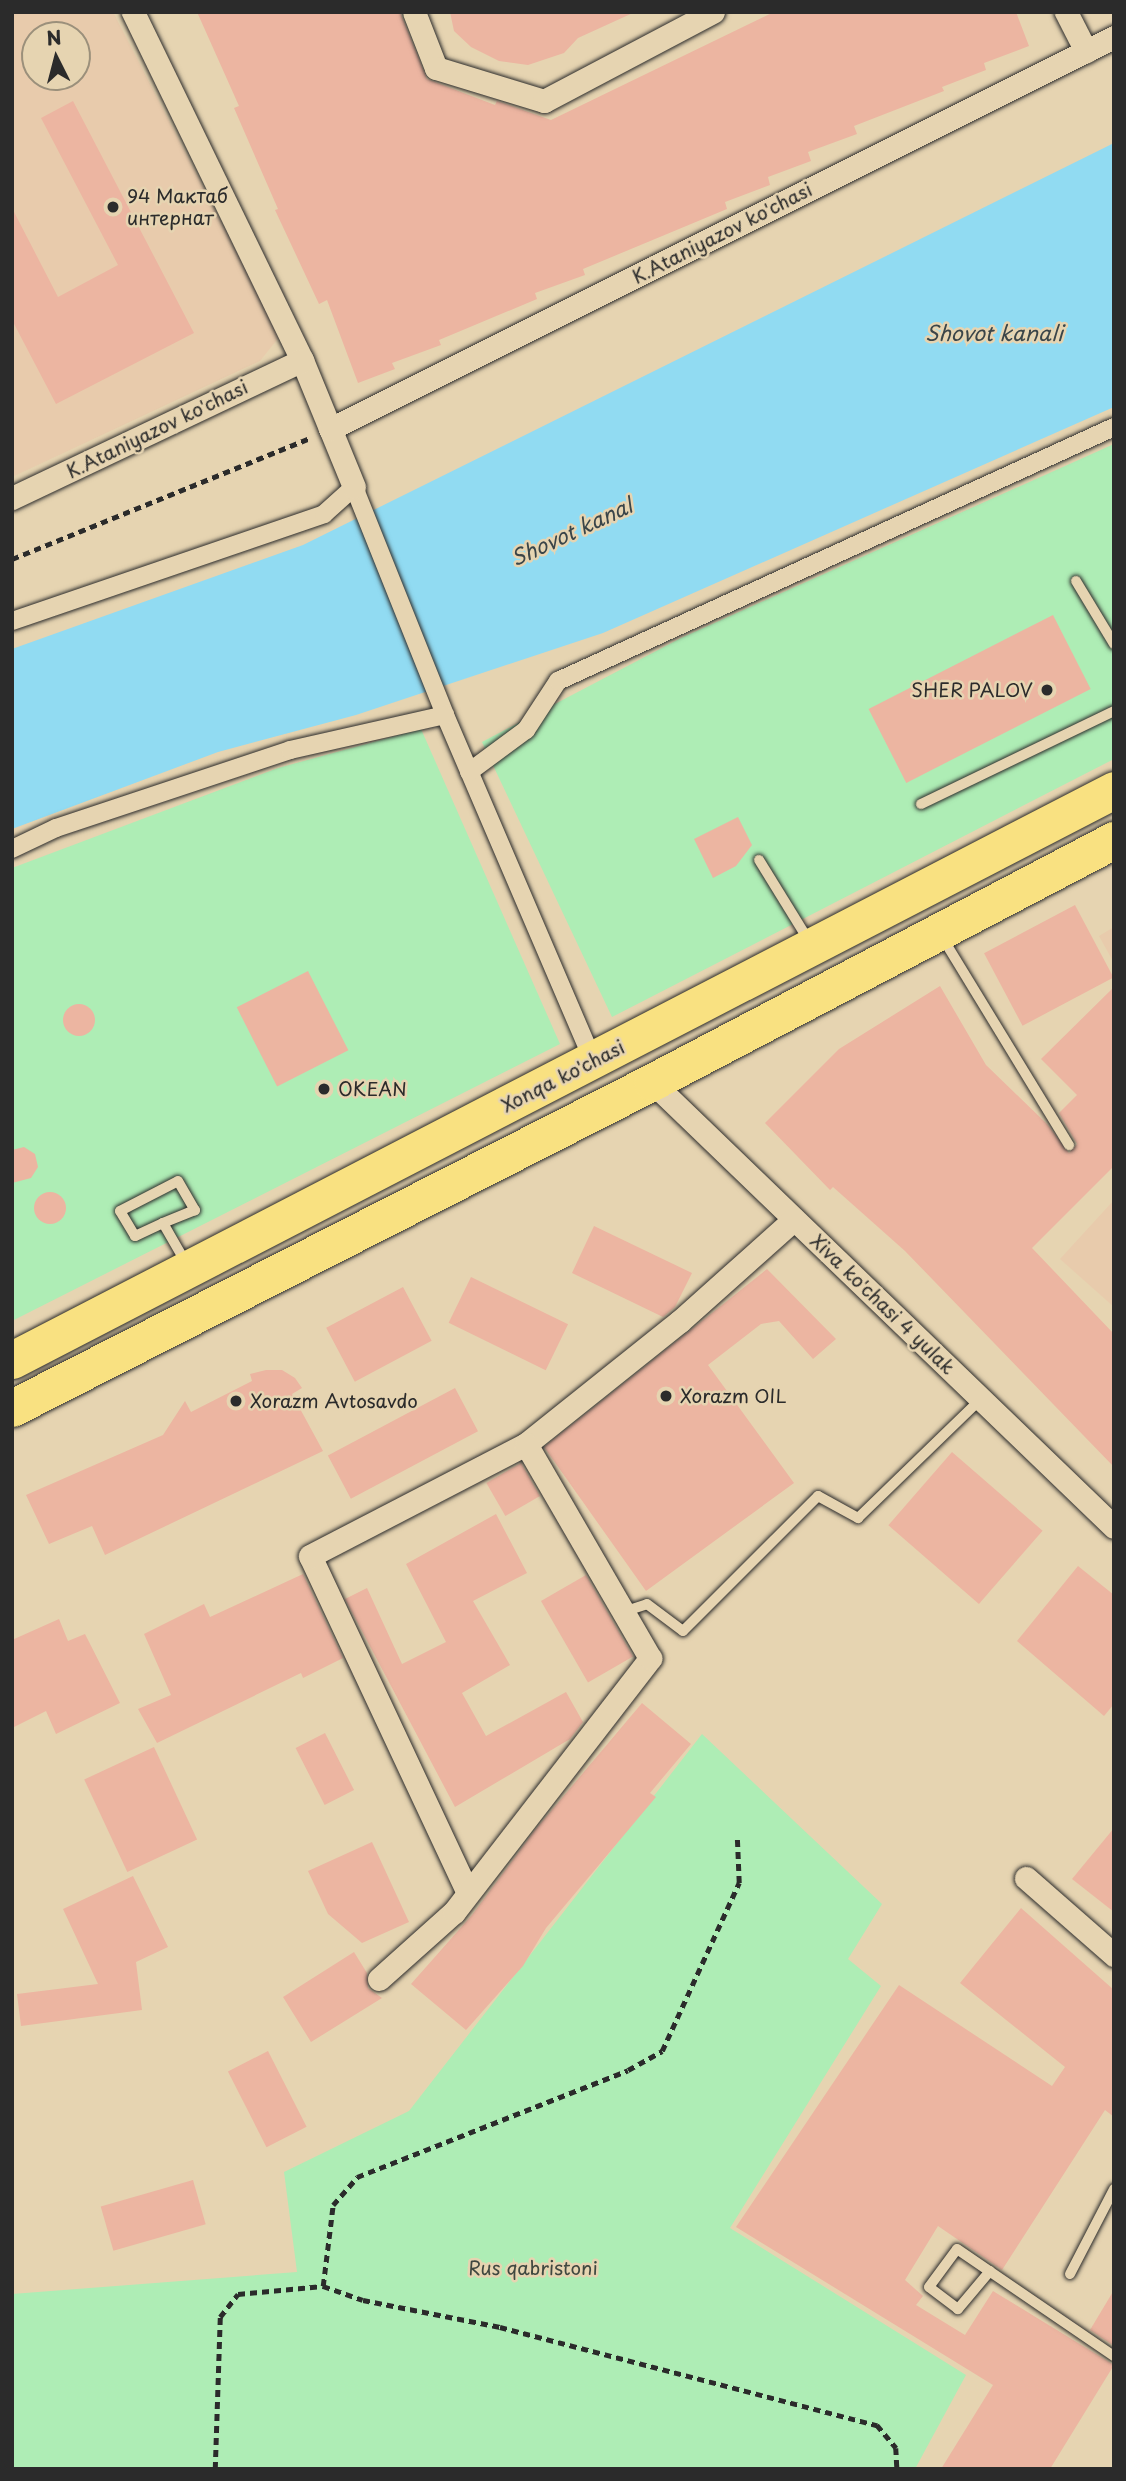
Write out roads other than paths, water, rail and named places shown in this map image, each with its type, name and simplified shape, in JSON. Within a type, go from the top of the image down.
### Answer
[{"type":"main road","name":"Xonqa ko'chasi","points":[[12,1360],[1114,790]]},
{"type":"main road","points":[[12,1408],[652,1082],[1114,840]]},
{"type":"street","points":[[133,12],[302,360],[445,715],[593,1060]]},
{"type":"street","points":[[414,12],[436,68],[544,101],[713,12]]},
{"type":"street","points":[[1066,12],[1086,51]]},
{"type":"street","name":"K.Ataniyazov ko'chasi","points":[[330,429],[1114,37]]},
{"type":"street","name":"K.Ataniyazov ko'chasi","points":[[12,498],[302,360]]},
{"type":"street","points":[[470,772],[526,730],[558,681],[1114,426]]},
{"type":"street","points":[[12,621],[324,514],[354,487]]},
{"type":"street","points":[[12,849],[56,828],[290,750],[445,715]]},
{"type":"street","name":"Xiva ko'chasi 4 yulak","points":[[652,1082],[1114,1527]]},
{"type":"street","points":[[468,1893],[310,1556],[526,1444],[679,1322],[794,1219]]},
{"type":"street","points":[[379,1979],[454,1912],[650,1658],[526,1444]]},
{"type":"street","points":[[1026,1878],[1114,1955]]},
{"type":"lane","points":[[1076,581],[1114,644]]},
{"type":"lane","points":[[921,804],[1114,711]]},
{"type":"lane","points":[[759,860],[813,947]]},
{"type":"lane","points":[[939,932],[1069,1144]]},
{"type":"lane","points":[[178,1181],[195,1210],[163,1223],[135,1236],[120,1211],[178,1181]]},
{"type":"lane","points":[[163,1223],[189,1269]]},
{"type":"lane","points":[[623,1612],[647,1604],[682,1631],[818,1496],[858,1518],[981,1399]]},
{"type":"lane","points":[[1070,2274],[1114,2189]]},
{"type":"lane","points":[[990,2271],[958,2309],[929,2287],[957,2249],[990,2271],[1114,2356]]},
{"type":"water","name":"Shovot kanali","points":[[1114,143],[1114,407],[603,633],[356,715],[218,752],[12,829],[12,649],[303,545]]},
{"type":"place","name":"94 Мактаб интернат","points":[[113,207]]},
{"type":"place","name":"SHER PALOV","points":[[1047,690]]},
{"type":"place","name":"OKEAN","points":[[324,1089]]},
{"type":"place","name":"Xorazm OIL","points":[[666,1396]]},
{"type":"place","name":"Xorazm Avtosavdo","points":[[236,1401]]},
{"type":"water label","name":"Shovot kanal","points":[[571,531]]},
{"type":"park label","name":"Rus qabristoni","points":[[533,2268]]}]
